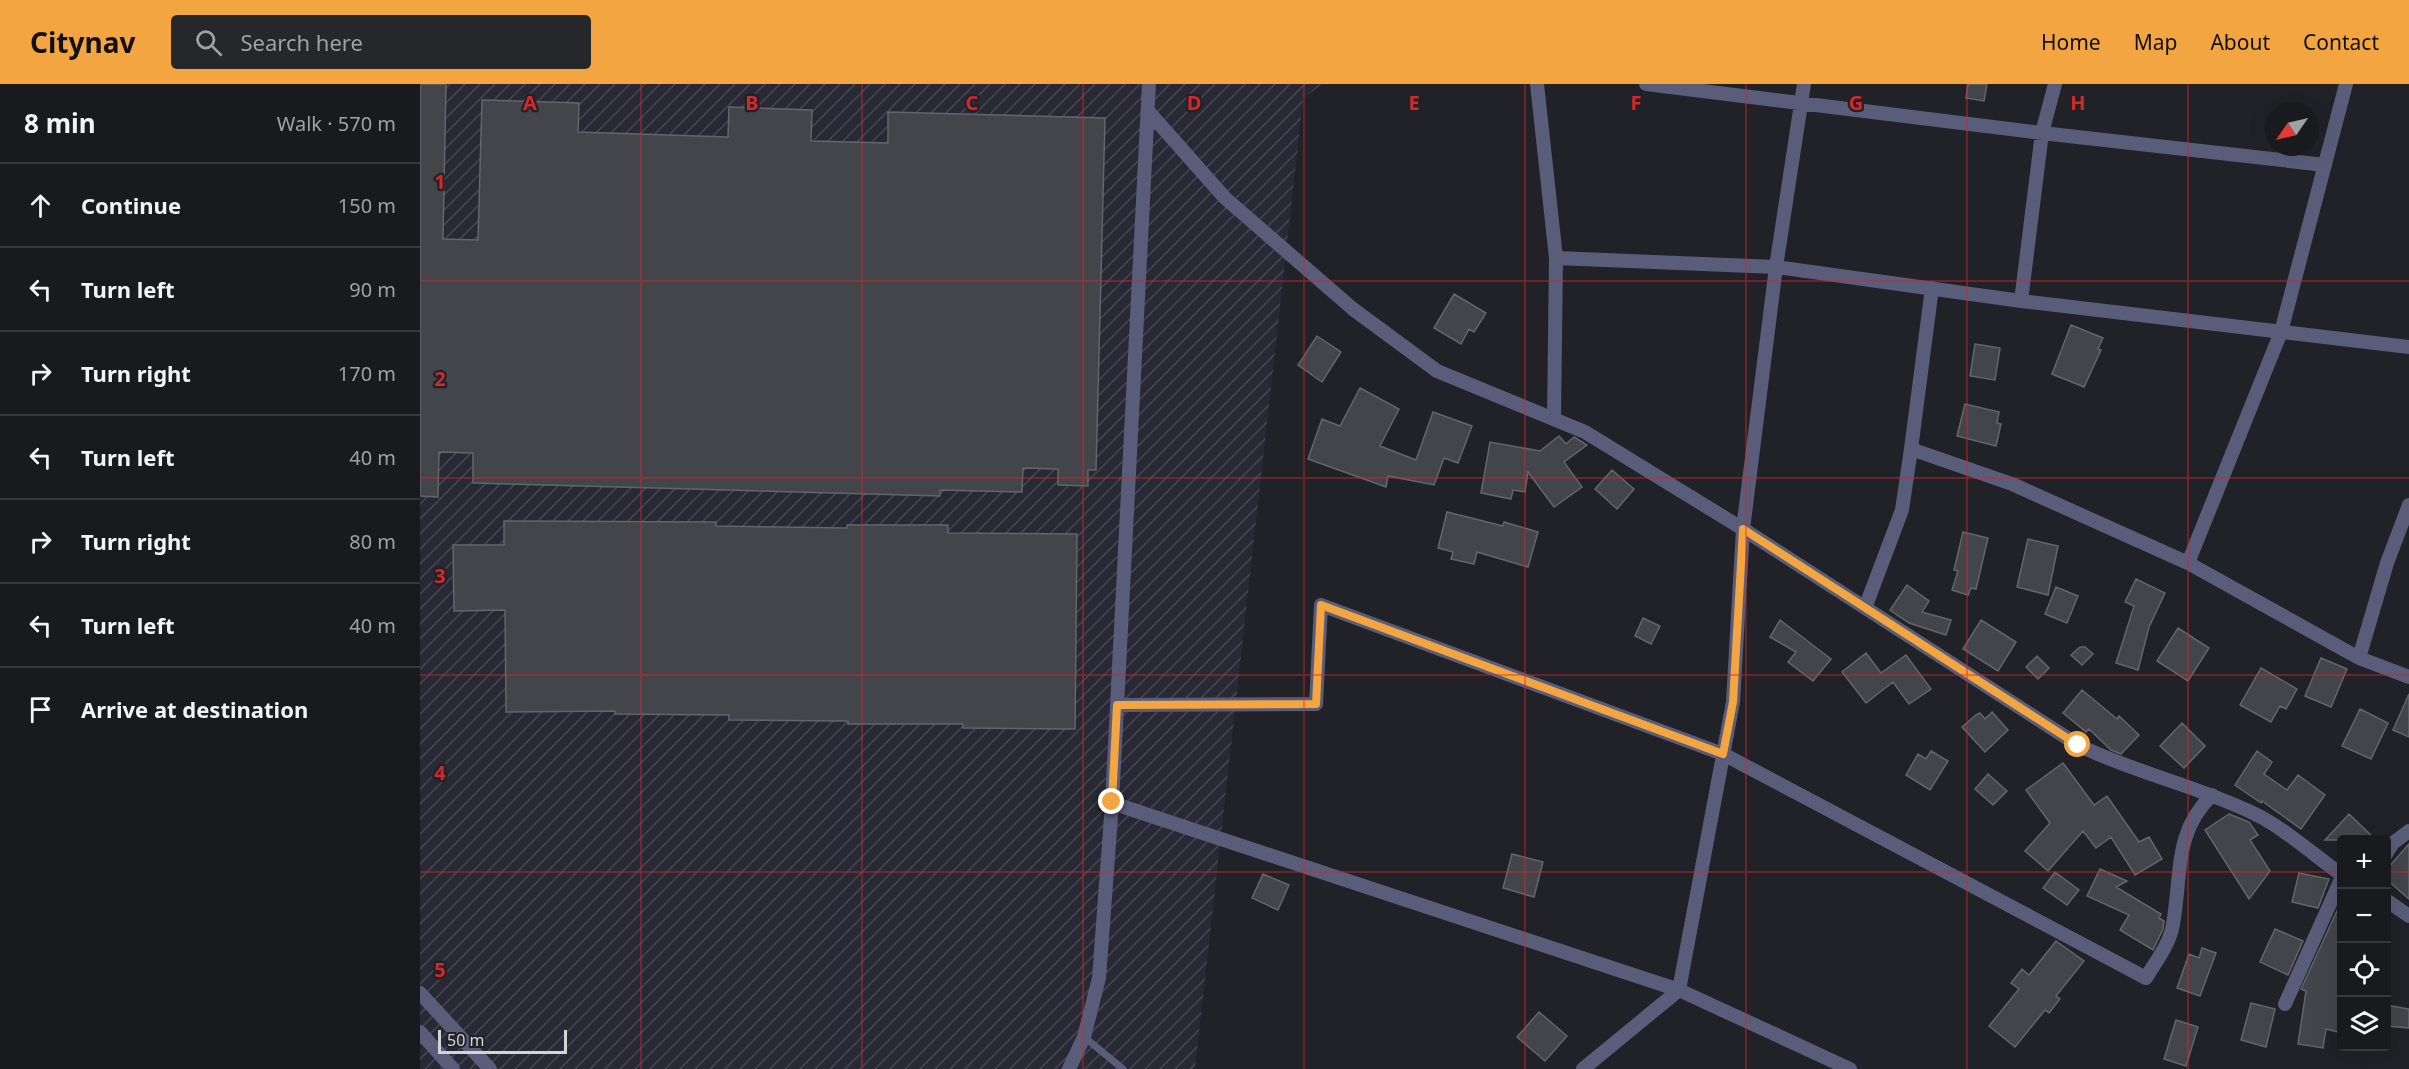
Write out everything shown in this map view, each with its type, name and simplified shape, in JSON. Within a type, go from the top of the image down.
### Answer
[{"type":"street","points":[[1069,1069],[1084,1038],[1099,978],[1112,802],[1149,84]]},
{"type":"street","points":[[1537,84],[1556,258],[1554,420]]},
{"type":"street","points":[[1646,84],[2325,165]]},
{"type":"street","points":[[1583,1069],[1679,990],[1733,702],[1743,529],[1776,267],[1804,84]]},
{"type":"street","points":[[2022,300],[2042,133],[2055,84]]},
{"type":"street","points":[[2188,563],[2281,332],[2346,84]]},
{"type":"street","points":[[1148,111],[1225,198],[1353,309],[1437,371],[1585,432],[1743,529],[2078,745],[2134,770],[2212,795],[2257,815],[2337,872]]},
{"type":"street","points":[[1556,258],[1776,267],[2022,300],[2409,347]]},
{"type":"street","points":[[1865,608],[1902,510],[1932,288]]},
{"type":"street","points":[[1911,449],[2012,484],[2188,563],[2359,658],[2409,677]]},
{"type":"street","points":[[2359,658],[2387,563],[2409,505]]},
{"type":"street","points":[[1117,705],[1316,704],[1321,605],[1723,754],[2146,978],[2167,943],[2173,926],[2184,837],[2196,814],[2212,795]]},
{"type":"street","points":[[1112,802],[1679,990],[1850,1069]]},
{"type":"street","points":[[2391,846],[2409,831]]},
{"type":"street","points":[[2285,1004],[2337,887]]},
{"type":"street","points":[[2391,903],[2409,916]]},
{"type":"street","points":[[420,993],[490,1069]]},
{"type":"street","points":[[420,1032],[453,1069]]},
{"type":"lane","points":[[1084,1038],[1123,1069]]},
{"type":"shaded area","points":[[420,84],[1322,84],[1303,99],[1195,1069],[420,1069]]},
{"type":"building","points":[[420,84],[446,84],[443,239],[478,240],[482,100],[579,103],[578,132],[728,137],[729,107],[812,110],[811,141],[888,143],[888,112],[1105,118],[1096,470],[1088,470],[1088,486],[1058,485],[1058,469],[1023,468],[1022,492],[940,490],[940,496],[473,483],[473,453],[439,452],[438,497],[420,496]]},
{"type":"building","points":[[1968,84],[1987,84],[1984,101],[1966,98]]},
{"type":"building","points":[[1454,294],[1486,313],[1474,332],[1469,329],[1461,344],[1434,328]]},
{"type":"building","points":[[2071,325],[2103,338],[2098,349],[2101,350],[2084,387],[2052,374]]},
{"type":"building","points":[[1317,336],[1341,352],[1322,382],[1298,365]]},
{"type":"building","points":[[1975,344],[2000,348],[1995,380],[1970,376]]},
{"type":"building","points":[[1360,388],[1399,409],[1380,446],[1416,460],[1433,412],[1472,426],[1458,463],[1444,458],[1434,485],[1388,476],[1386,487],[1308,459],[1322,419],[1340,426]]},
{"type":"building","points":[[1965,404],[1999,412],[1997,423],[2001,424],[1996,446],[1957,436]]},
{"type":"building","points":[[1559,436],[1566,444],[1574,437],[1587,445],[1564,462],[1582,487],[1554,507],[1528,472],[1525,492],[1513,490],[1511,499],[1481,493],[1490,442],[1540,451]]},
{"type":"building","points":[[1612,470],[1634,489],[1617,509],[1595,489]]},
{"type":"building","points":[[1447,512],[1503,526],[1504,522],[1538,532],[1528,567],[1477,552],[1474,564],[1451,559],[1453,552],[1438,548]]},
{"type":"building","points":[[504,521],[716,522],[716,526],[847,528],[847,525],[948,525],[948,533],[1077,534],[1075,729],[963,728],[963,724],[848,724],[848,721],[729,720],[729,715],[615,714],[615,711],[506,712],[505,610],[454,611],[453,545],[504,545]]},
{"type":"building","points":[[1963,532],[1988,538],[1976,589],[1971,588],[1968,595],[1952,590],[1958,571],[1954,570]]},
{"type":"building","points":[[2028,539],[2058,546],[2048,595],[2017,587]]},
{"type":"building","points":[[2136,579],[2165,593],[2149,627],[2138,670],[2116,663],[2134,606],[2125,602]]},
{"type":"building","points":[[1907,585],[1929,601],[1922,612],[1951,620],[1946,635],[1909,623],[1890,610]]},
{"type":"building","points":[[2056,587],[2078,596],[2067,623],[2045,614]]},
{"type":"building","points":[[1643,618],[1660,626],[1651,644],[1635,636]]},
{"type":"building","points":[[1780,620],[1831,659],[1813,681],[1788,662],[1796,652],[1770,637]]},
{"type":"building","points":[[1981,620],[2016,642],[1998,671],[1963,649]]},
{"type":"building","points":[[2178,628],[2209,648],[2188,681],[2157,661]]},
{"type":"building","points":[[2080,647],[2085,647],[2093,654],[2082,665],[2071,655]]},
{"type":"building","points":[[1866,653],[1881,673],[1906,655],[1931,689],[1909,704],[1893,682],[1866,703],[1842,672]]},
{"type":"building","points":[[2037,656],[2049,668],[2038,679],[2026,667]]},
{"type":"building","points":[[2321,658],[2347,669],[2331,707],[2305,696]]},
{"type":"building","points":[[2261,668],[2297,689],[2286,709],[2280,706],[2271,722],[2240,705]]},
{"type":"building","points":[[2082,690],[2117,719],[2119,716],[2139,735],[2121,754],[2111,750],[2089,729],[2086,732],[2063,713]]},
{"type":"building","points":[[2409,694],[2409,737],[2393,730]]},
{"type":"building","points":[[2360,709],[2388,723],[2371,759],[2342,746]]},
{"type":"building","points":[[1992,712],[2008,730],[1985,752],[1962,727],[1980,713],[1985,719]]},
{"type":"building","points":[[2182,723],[2205,746],[2184,768],[2160,746]]},
{"type":"building","points":[[1931,751],[1948,761],[1930,790],[1906,775],[1918,754],[1926,759]]},
{"type":"building","points":[[2257,751],[2272,762],[2264,774],[2287,790],[2298,775],[2325,795],[2301,829],[2235,785]]},
{"type":"building","points":[[2063,763],[2094,805],[2107,796],[2139,842],[2149,837],[2162,859],[2135,875],[2111,837],[2096,848],[2083,831],[2048,871],[2025,851],[2050,823],[2026,790]]},
{"type":"building","points":[[1988,774],[2007,791],[1993,805],[1975,789]]},
{"type":"building","points":[[2229,814],[2249,822],[2258,835],[2250,840],[2270,871],[2249,899],[2205,830]]},
{"type":"building","points":[[2349,814],[2371,835],[2337,835],[2337,840],[2325,840]]},
{"type":"building","points":[[2409,844],[2409,899],[2391,883],[2391,864]]},
{"type":"building","points":[[1512,854],[1543,862],[1534,897],[1503,888]]},
{"type":"building","points":[[2100,869],[2127,881],[2116,887],[2161,914],[2159,918],[2164,921],[2163,929],[2153,950],[2120,930],[2129,915],[2087,896]]},
{"type":"building","points":[[2055,872],[2079,890],[2067,905],[2043,888]]},
{"type":"building","points":[[2299,873],[2329,879],[2318,908],[2292,902]]},
{"type":"building","points":[[1263,874],[1289,885],[1278,910],[1252,898]]},
{"type":"building","points":[[2337,911],[2337,1032],[2326,1029],[2323,1048],[2298,1044],[2306,991],[2301,989]]},
{"type":"building","points":[[2275,929],[2303,941],[2288,975],[2260,962]]},
{"type":"building","points":[[2056,941],[2084,961],[2056,996],[2060,999],[2049,1013],[2045,1010],[2015,1047],[1989,1026],[2019,989],[2011,983],[2022,969],[2029,975]]},
{"type":"building","points":[[2202,948],[2216,953],[2200,996],[2177,988],[2189,954],[2199,958]]},
{"type":"building","points":[[2251,1003],[2275,1009],[2266,1047],[2241,1040]]},
{"type":"building","points":[[2391,1006],[2409,1009],[2409,1028],[2391,1026]]},
{"type":"building","points":[[1539,1012],[1567,1036],[1545,1061],[1517,1037]]},
{"type":"building","points":[[2176,1020],[2198,1027],[2186,1066],[2164,1059]]},
{"type":"route","points":[[1112,802],[1117,705],[1316,704],[1321,605],[1723,754],[1733,702],[1743,529],[2078,745]]}]
